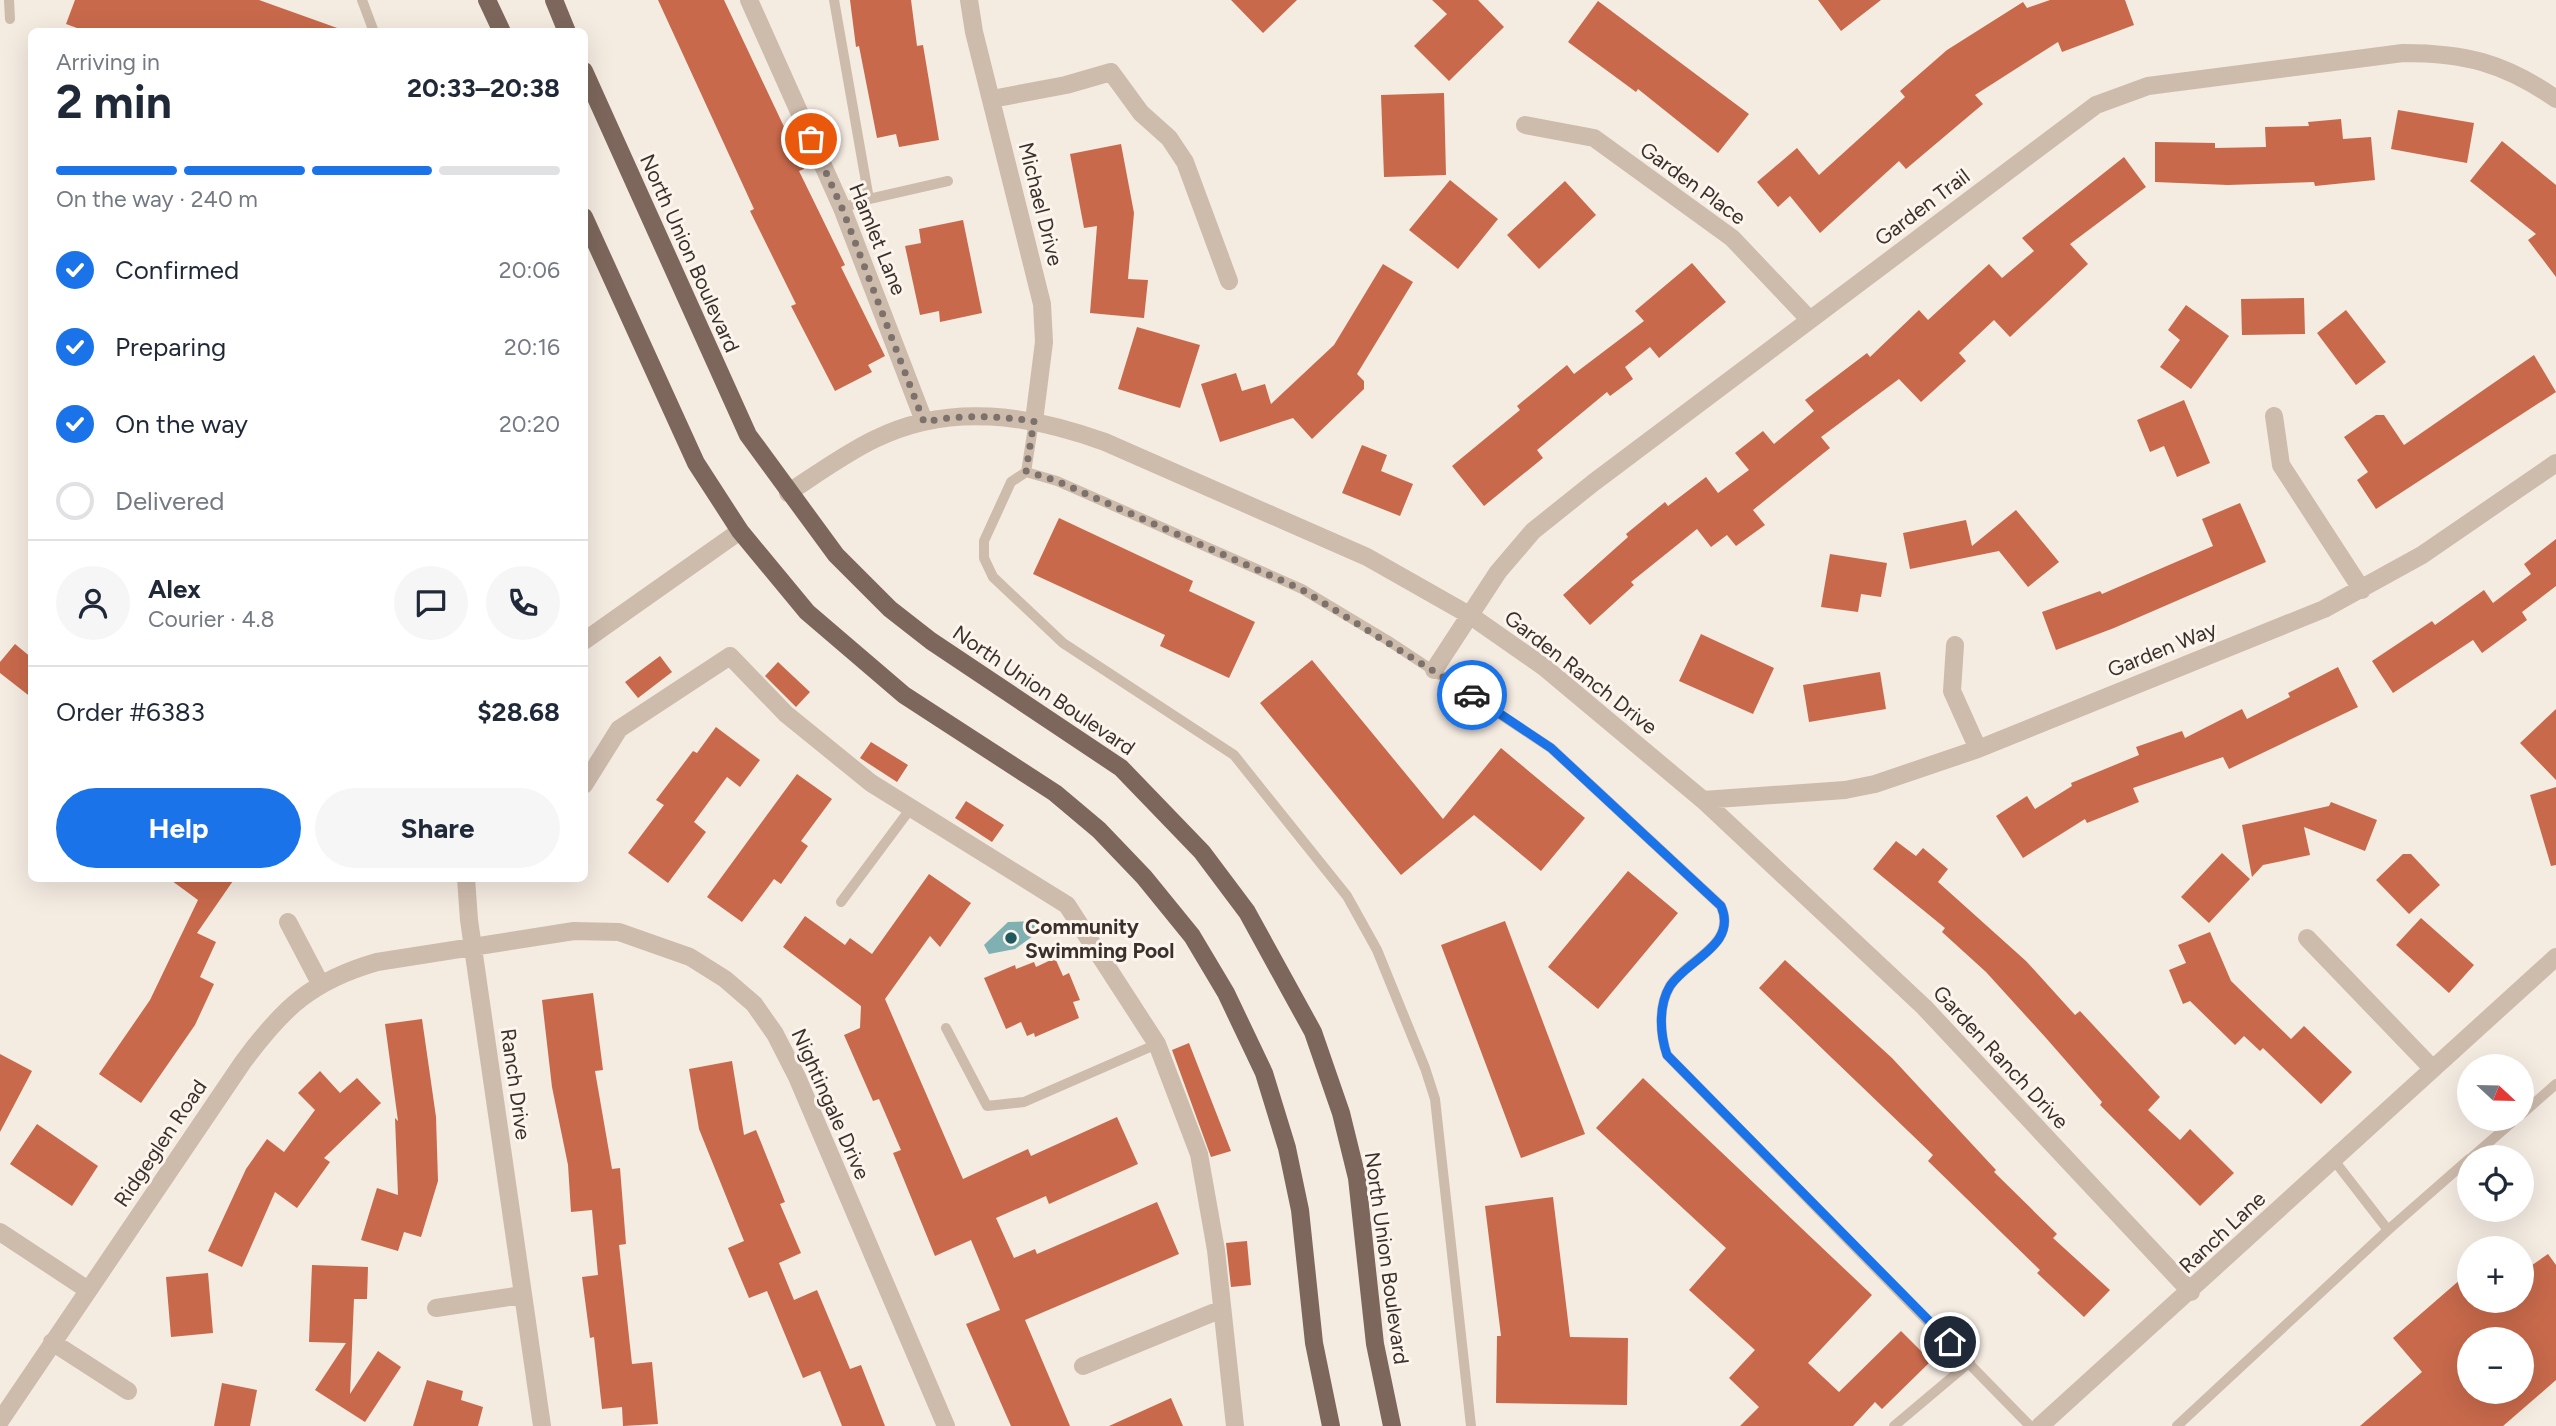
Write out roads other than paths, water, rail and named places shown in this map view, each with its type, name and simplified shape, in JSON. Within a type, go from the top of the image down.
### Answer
[{"type":"main road","points":[[487,0],[500,28]]},
{"type":"main road","points":[[554,0],[565,28]]},
{"type":"main road","name":"North Union Boulevard","points":[[588,80],[748,435],[836,555],[890,609],[931,641],[1121,768],[1202,852],[1247,912],[1313,1032],[1341,1113],[1357,1178],[1375,1344],[1392,1426]]},
{"type":"main road","points":[[588,226],[696,463],[740,531],[807,612],[854,656],[904,695],[1055,793],[1100,830],[1144,877],[1192,936],[1226,993],[1264,1073],[1287,1148],[1300,1210],[1314,1343],[1331,1426]]},
{"type":"street","name":"Hamlet Lane","points":[[749,0],[842,208],[924,422]]},
{"type":"street","name":"Michael Drive","points":[[969,0],[1042,304],[1044,342],[1034,421]]},
{"type":"street","name":"Garden Trail","points":[[1434,670],[1498,572],[1533,531],[2072,120],[2096,105],[2148,86],[2403,53],[2439,53],[2476,58],[2507,68],[2556,99]]},
{"type":"street","points":[[992,99],[1066,85],[1111,72],[1141,113],[1169,138],[1185,162],[1229,281]]},
{"type":"street","name":"Garden Place","points":[[1525,125],[1594,138],[1732,238],[1810,320]]},
{"type":"street","name":"Garden Ranch Drive","points":[[788,493],[877,438],[924,422],[954,416],[989,415],[1034,421],[1105,442],[1367,557],[1471,615],[1544,667],[1703,800],[1924,1007],[2190,1292]]},
{"type":"street","points":[[2274,416],[2281,465],[2362,590]]},
{"type":"street","name":"Garden Way","points":[[1703,800],[1845,790],[1875,784],[1978,749],[2324,609],[2422,555],[2556,463]]},
{"type":"street","points":[[588,638],[740,531]]},
{"type":"street","points":[[1955,645],[1952,691],[1978,749]]},
{"type":"street","points":[[588,779],[619,729],[730,656],[786,714],[871,783],[1067,905],[1157,1044],[1199,1154],[1216,1250],[1235,1426]]},
{"type":"street","name":"Ranch Drive","points":[[466,882],[473,947],[542,1426]]},
{"type":"street","points":[[288,922],[320,983]]},
{"type":"street","name":"Nightingale Drive","points":[[473,947],[574,931],[619,932],[690,957],[725,979],[754,1004],[775,1034],[797,1077],[946,1426]]},
{"type":"street","points":[[2307,938],[2432,1068]]},
{"type":"street","name":"Ridgeglen Road","points":[[0,1421],[264,1034],[298,998],[345,971],[377,962],[473,947]]},
{"type":"street","name":"Ranch Lane","points":[[2040,1426],[2556,957]]},
{"type":"street","points":[[0,1232],[88,1290]]},
{"type":"street","points":[[436,1308],[522,1295]]},
{"type":"street","points":[[1083,1366],[1222,1309]]},
{"type":"street","points":[[52,1342],[128,1391]]},
{"type":"lane","points":[[9,0],[10,19]]},
{"type":"lane","points":[[362,0],[372,28]]},
{"type":"lane","points":[[834,0],[869,199]]},
{"type":"lane","points":[[842,208],[948,181]]},
{"type":"lane","points":[[1034,421],[1026,471],[1011,482],[984,541],[984,558],[993,577],[1063,643],[1234,755],[1348,896],[1377,950],[1425,1068],[1434,1099],[1471,1426]]},
{"type":"lane","points":[[1026,471],[1057,481],[1301,589],[1434,670],[1551,748],[1721,906],[1726,916],[1722,937],[1671,985],[1664,1000],[1661,1036],[1667,1055],[2030,1426]]},
{"type":"lane","points":[[841,902],[911,808]]},
{"type":"lane","points":[[946,1028],[987,1106],[1024,1102],[1157,1044]]},
{"type":"lane","points":[[2534,1103],[2556,1084]]},
{"type":"lane","points":[[2486,1145],[2502,1131]]},
{"type":"lane","points":[[2333,1159],[2388,1230]]},
{"type":"lane","points":[[2177,1426],[2388,1230],[2457,1170]]},
{"type":"lane","points":[[1894,1426],[1970,1362]]},
{"type":"water","name":"Community Swimming Pool","points":[[1037,921],[1040,931],[1015,949],[989,954],[984,945],[1008,922]]},
{"type":"place","name":"Community Swimming Pool","points":[[1011,938]]}]
